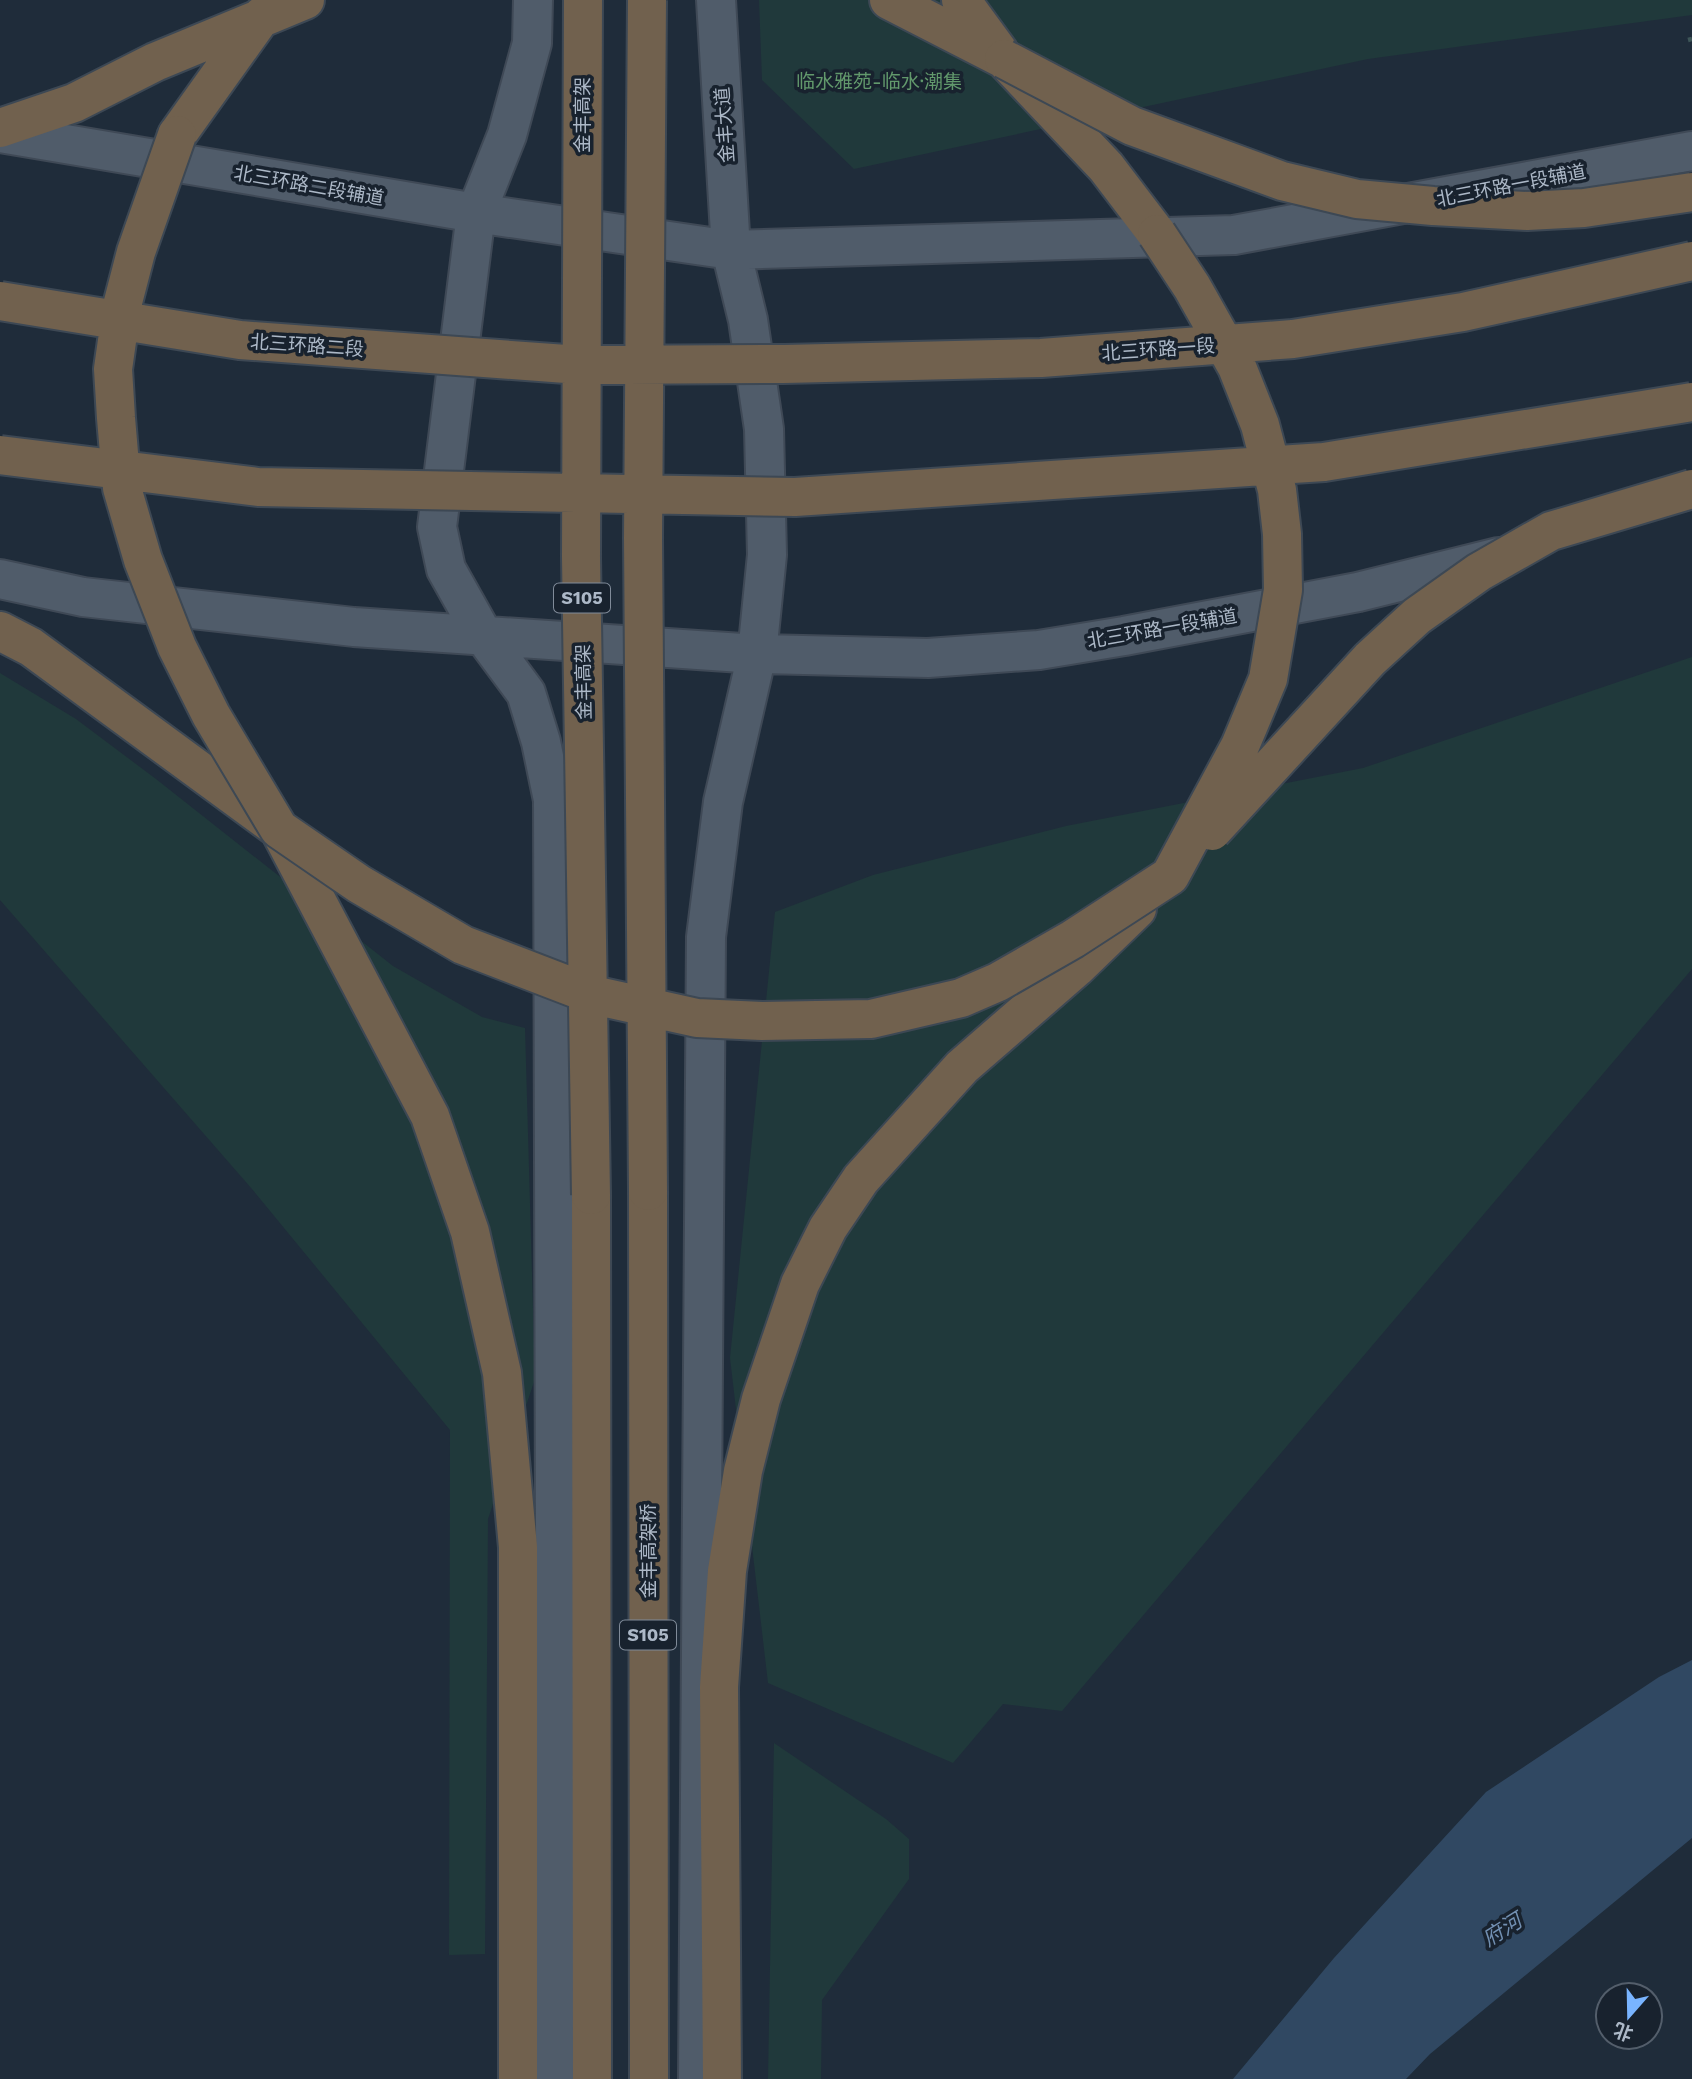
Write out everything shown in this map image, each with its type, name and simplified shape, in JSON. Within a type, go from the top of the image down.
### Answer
[{"type":"highway","points":[[0,130],[74,103],[267,8],[305,0]]},
{"type":"highway","name":"金丰高架","points":[[583,0],[581,557],[591,1195],[592,2079]]},
{"type":"highway","name":"金丰高架桥","points":[[647,0],[643,552],[648,1191],[649,2079]]},
{"type":"highway","points":[[888,0],[1132,126],[1282,181],[1357,199],[1527,211],[1584,208],[1692,192]]},
{"type":"highway","points":[[0,631],[30,647],[279,829],[359,884],[463,945],[593,995],[696,1018],[762,1021],[871,1020],[961,998],[998,982],[1073,939],[1170,876],[1240,746],[1268,679],[1283,590],[1282,534],[1277,490],[1260,425],[1237,367],[1192,287],[1157,234],[1106,167],[1004,59],[961,0]]},
{"type":"highway","points":[[267,8],[177,135],[136,252],[122,306],[113,369],[122,488],[143,560],[177,647],[211,715],[279,829],[430,1116],[470,1232],[502,1373],[518,1547],[518,2079]]},
{"type":"highway","name":"北三环路一段","points":[[617,365],[1041,358],[1293,339],[1463,312],[1692,261]]},
{"type":"highway","name":"北三环路二段","points":[[0,300],[240,340],[580,365],[617,365]]},
{"type":"highway","points":[[0,455],[258,487],[795,497],[1324,462],[1692,402]]},
{"type":"highway","points":[[722,2079],[719,1687],[727,1571],[746,1459],[761,1399],[800,1284],[828,1227],[861,1179],[962,1067],[1076,968],[1170,876],[1370,659],[1417,616],[1479,572],[1550,531],[1692,489]]},
{"type":"main road","points":[[533,0],[532,43],[507,135],[476,213],[438,527],[446,569],[483,635],[526,693],[541,742],[553,800],[555,2079]]},
{"type":"main road","name":"金丰大道","points":[[698,2079],[706,937],[723,802],[757,654],[766,555],[764,429],[748,320],[731,250],[716,0]]},
{"type":"main road","name":"北三环路二段辅道","points":[[0,130],[476,213],[619,234]]},
{"type":"main road","name":"北三环路一段辅道","points":[[619,234],[731,250],[1234,235],[1692,151]]},
{"type":"main road","name":"北三环路一段辅道","points":[[483,635],[757,654],[928,658],[1039,650],[1358,592],[1692,509]]},
{"type":"main road","points":[[0,579],[83,597],[354,627],[483,635]]},
{"type":"green space","name":"临水雅苑-临水·潮集","points":[[759,0],[1692,0],[1692,15],[1368,59],[854,169],[762,80]]},
{"type":"green space","points":[[1692,657],[1692,969],[1062,1711],[1003,1704],[953,1763],[768,1683],[730,1358],[775,912],[873,875],[1066,826],[1363,768]]},
{"type":"green space","points":[[0,673],[76,719],[393,966],[482,1017],[525,1028],[535,1379],[488,1519],[485,1954],[449,1955],[450,1430],[252,1189],[0,900]]},
{"type":"green space","points":[[774,1743],[886,1819],[909,1839],[909,1879],[822,2000],[821,2079],[768,2079]]},
{"type":"water","name":"府河","points":[[1692,1660],[1692,1838],[1430,2054],[1406,2079],[1233,2079],[1334,1958],[1486,1792],[1659,1677]]}]
